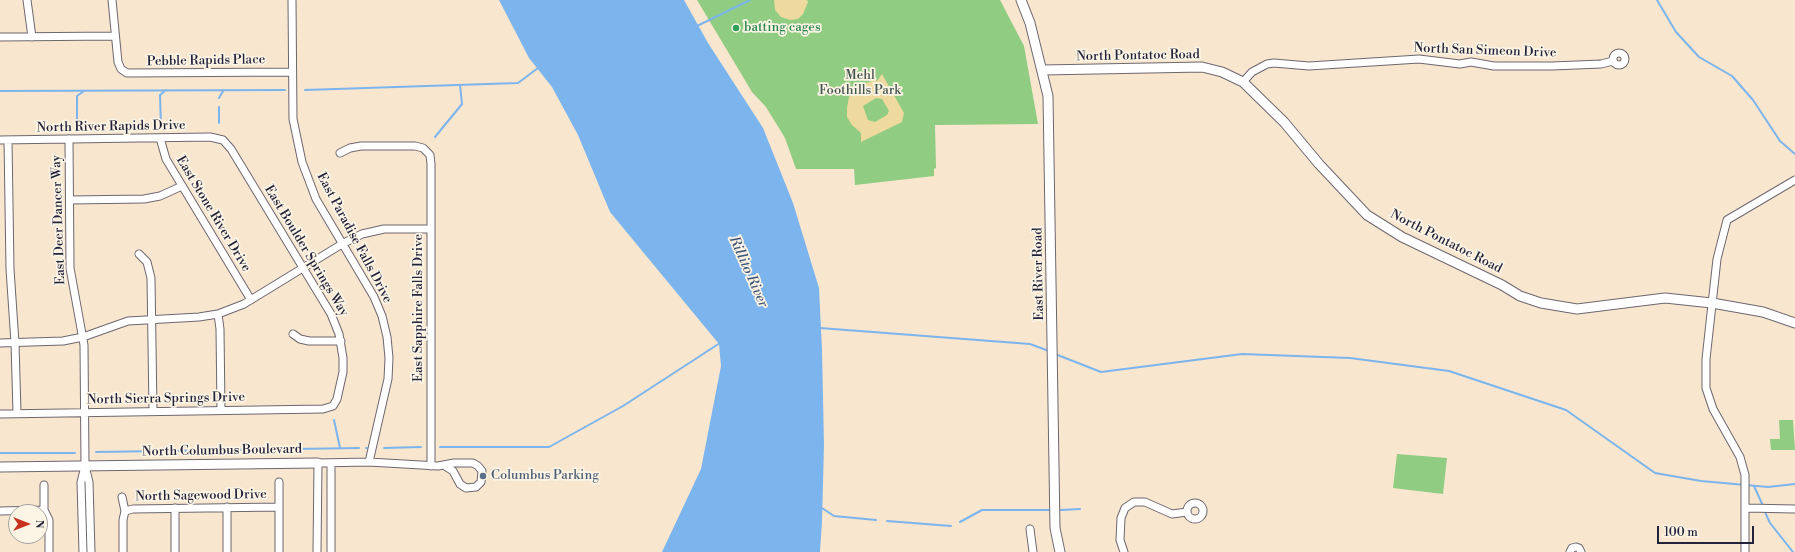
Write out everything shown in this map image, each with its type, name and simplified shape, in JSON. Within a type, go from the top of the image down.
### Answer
[{"type":"street","points":[[27,0],[32,37]]},
{"type":"street","points":[[0,37],[115,36],[112,0]]},
{"type":"street","name":"East Paradise Falls Drive","points":[[292,0],[293,119],[302,162],[316,199],[374,297],[385,326],[389,368],[386,389],[369,462]]},
{"type":"street","name":"East River Road","points":[[1021,0],[1030,23],[1043,70],[1048,96],[1050,132],[1055,528],[1060,552]]},
{"type":"street","name":"Pebble Rapids Place","points":[[115,36],[120,70],[132,74],[292,72]]},
{"type":"street","name":"North San Simeon Drive","points":[[1243,82],[1252,72],[1267,64],[1274,63],[1309,66],[1419,58],[1460,64],[1471,62],[1494,66],[1552,66],[1600,64],[1613,61]]},
{"type":"street","name":"North Pontatoc Road","points":[[1043,70],[1202,67],[1222,72],[1243,82],[1284,122],[1319,164],[1367,215],[1402,237],[1502,285],[1520,296],[1541,303],[1570,309],[1594,308],[1664,298],[1712,303],[1763,312],[1795,323]]},
{"type":"street","name":"North River Rapids Drive","points":[[0,140],[210,137],[222,140]]},
{"type":"street","name":"East Stone River Drive","points":[[160,138],[166,159],[251,300]]},
{"type":"street","name":"East Deer Dancer Way","points":[[69,139],[71,276],[83,337],[85,466],[89,482],[90,552]]},
{"type":"street","points":[[8,140],[10,275],[15,343],[17,413]]},
{"type":"street","name":"East Boulder Springs Way","points":[[222,140],[231,149],[331,314],[341,341],[343,358],[343,372],[338,396],[333,406]]},
{"type":"street","name":"East Sapphire Falls Drive","points":[[340,153],[350,148],[361,146],[419,146],[427,151],[431,164],[431,466]]},
{"type":"street","points":[[1746,552],[1745,475],[1740,457],[1713,409],[1706,388],[1706,359],[1717,259],[1727,220],[1795,180]]},
{"type":"street","points":[[70,200],[144,199],[160,196],[182,186]]},
{"type":"street","points":[[0,343],[63,341],[83,337],[120,323],[152,318],[192,318],[218,314],[251,300],[342,244],[362,234],[376,230],[431,229]]},
{"type":"street","points":[[139,254],[147,262],[151,273],[153,411]]},
{"type":"street","points":[[218,314],[220,330],[221,410]]},
{"type":"street","points":[[293,334],[300,339],[309,341],[341,341]]},
{"type":"street","name":"North Sierra Springs Drive","points":[[0,414],[322,409],[333,406]]},
{"type":"street","name":"North Columbus Boulevard","points":[[0,467],[369,462],[445,466],[454,463],[475,464],[482,471],[481,482],[476,487],[466,488],[460,484],[453,471],[445,466]]},
{"type":"street","points":[[318,463],[318,552]]},
{"type":"street","points":[[331,463],[331,552]]},
{"type":"street","name":"East Deer Dancer Way","points":[[83,552],[81,482],[85,466]]},
{"type":"street","points":[[279,482],[280,552]]},
{"type":"street","points":[[44,485],[44,504]]},
{"type":"street","points":[[122,497],[125,511],[123,520],[123,552]]},
{"type":"street","points":[[1124,552],[1120,540],[1121,518],[1125,508],[1134,502],[1145,502],[1172,514],[1187,512]]},
{"type":"street","points":[[227,507],[227,552]]},
{"type":"street","name":"North Sagewood Drive","points":[[125,511],[133,509],[279,507]]},
{"type":"street","points":[[175,508],[175,552]]},
{"type":"street","points":[[1746,508],[1795,509]]},
{"type":"street","points":[[48,518],[49,552]]},
{"type":"street","points":[[1030,529],[1033,552]]},
{"type":"street","points":[[1570,552],[1572,548],[1576,547],[1579,548],[1581,552]]},
{"type":"green space","name":"Mehl Foothills Park","points":[[697,0],[1000,0],[1024,46],[1038,124],[935,125],[936,168],[934,169],[934,176],[855,185],[854,169],[796,169],[785,138],[766,107],[752,92]]},
{"type":"green space","points":[[1779,420],[1793,420],[1795,450],[1771,450],[1770,439],[1780,439]]},
{"type":"green space","points":[[1397,454],[1447,458],[1443,494],[1393,488]]},
{"type":"sand","points":[[774,0],[807,0],[808,2],[803,14],[798,19],[790,20],[781,17],[775,10]]},
{"type":"sand","points":[[882,74],[904,113],[902,122],[861,142],[861,133],[852,125],[847,117],[849,97],[856,87],[874,80],[877,81]],"holes":[[[876,98],[882,99],[889,111],[887,115],[875,122],[868,120],[863,106]]]},
{"type":"water","name":"Rillito River","points":[[499,0],[684,0],[708,43],[763,128],[793,203],[819,288],[824,445],[820,552],[662,552],[701,469],[721,366],[719,344],[610,212],[578,135],[552,87],[529,58]]},
{"type":"waterway","points":[[697,26],[750,0]]},
{"type":"waterway","points":[[1657,0],[1676,32],[1699,57],[1732,76],[1753,100],[1780,141],[1795,154]]},
{"type":"waterway","points":[[305,90],[518,83],[538,68]]},
{"type":"waterway","points":[[435,137],[462,104],[460,85]]},
{"type":"waterway","points":[[161,128],[160,95],[166,90]]},
{"type":"waterway","points":[[0,91],[285,90]]},
{"type":"waterway","points":[[77,130],[77,96],[84,91]]},
{"type":"waterway","points":[[219,98],[223,91]]},
{"type":"waterway","points":[[219,107],[219,123]]},
{"type":"waterway","points":[[820,328],[1030,344],[1049,351]]},
{"type":"waterway","points":[[440,447],[549,447],[623,406],[720,343]]},
{"type":"waterway","points":[[1055,354],[1101,372],[1242,354],[1350,358],[1449,371],[1566,410],[1655,473],[1701,481],[1768,487],[1795,484]]},
{"type":"waterway","points":[[334,420],[340,448]]},
{"type":"waterway","points":[[384,448],[421,447]]},
{"type":"waterway","points":[[96,452],[359,448]]},
{"type":"waterway","points":[[0,453],[75,453]]},
{"type":"waterway","points":[[1754,486],[1763,506]]},
{"type":"waterway","points":[[822,508],[834,516],[876,520]]},
{"type":"waterway","points":[[1061,510],[1080,509]]},
{"type":"waterway","points":[[960,522],[982,510],[1049,510]]},
{"type":"waterway","points":[[1764,510],[1770,523],[1793,552]]},
{"type":"waterway","points":[[887,521],[951,526]]},
{"type":"place","name":"batting cages","points":[[736,28]]},
{"type":"place","name":"Columbus Parking","points":[[483,476]]}]
